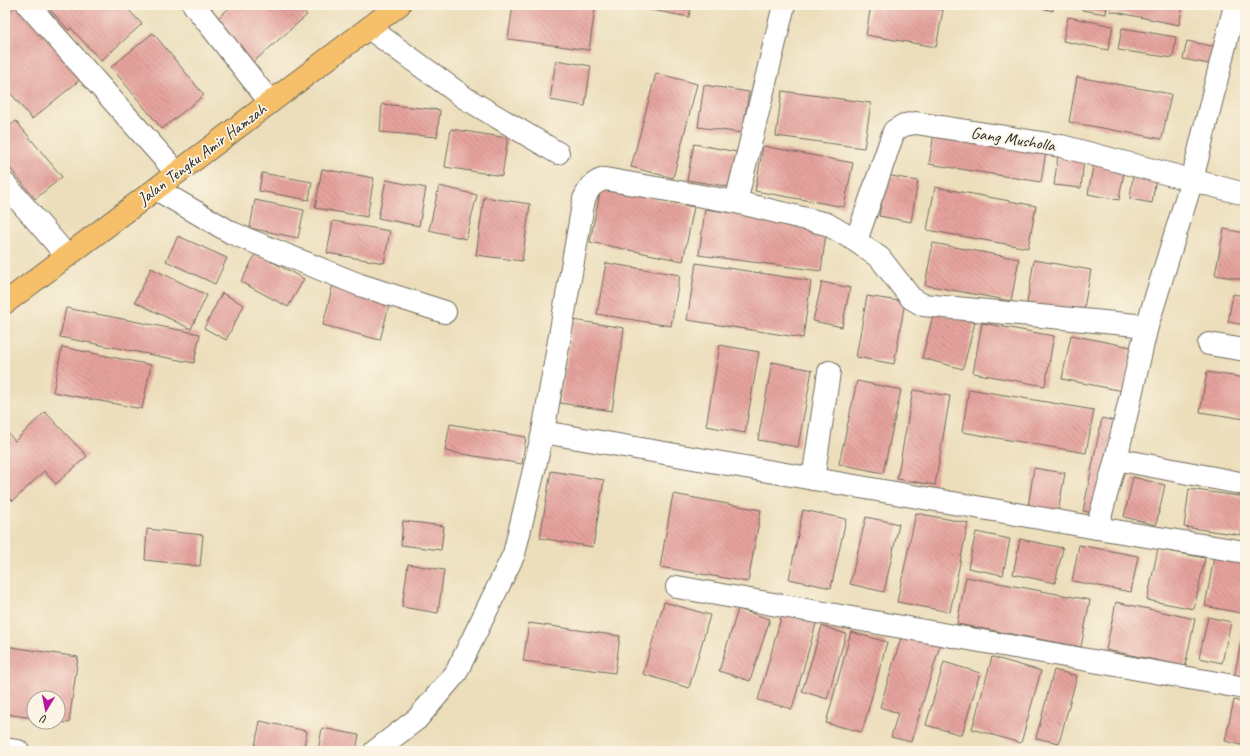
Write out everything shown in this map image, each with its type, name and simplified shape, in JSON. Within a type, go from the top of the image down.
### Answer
[{"type":"main road","name":"Jalan Tengku Amir Hamzah","points":[[6,299],[67,256],[399,5]]},
{"type":"street","points":[[28,5],[177,173]]},
{"type":"street","points":[[194,5],[270,102]]},
{"type":"street","points":[[736,202],[784,5]]},
{"type":"street","points":[[1097,528],[1116,459],[1147,326],[1192,180],[1235,5]]},
{"type":"street","points":[[369,28],[465,98],[558,153]]},
{"type":"street","name":"Gang Musholla","points":[[856,241],[894,131],[904,125],[916,123],[1061,146],[1245,194]]},
{"type":"street","points":[[375,751],[417,719],[456,674],[514,554],[544,432],[584,199],[591,185],[605,179],[736,202],[827,224],[856,241],[880,258],[911,298],[923,305],[1147,326]]},
{"type":"street","points":[[5,184],[67,256]]},
{"type":"street","points":[[156,189],[232,233],[360,285],[445,312]]},
{"type":"street","points":[[1209,344],[1245,350]]},
{"type":"street","points":[[813,479],[829,372]]},
{"type":"street","points":[[544,432],[1097,528],[1245,552]]},
{"type":"street","points":[[1116,459],[1245,484]]},
{"type":"street","points":[[677,587],[1245,688]]},
{"type":"street","points":[[5,749],[18,751]]},
{"type":"building","points":[[18,5],[81,79],[32,119],[8,90],[5,93],[5,15]]},
{"type":"building","points":[[46,5],[124,5],[142,24],[101,61],[71,28],[69,30]]},
{"type":"building","points":[[233,5],[299,5],[307,15],[251,64],[213,22]]},
{"type":"building","points":[[513,5],[567,5],[595,9],[589,50],[508,39]]},
{"type":"building","points":[[624,5],[691,5],[689,17]]},
{"type":"building","points":[[871,5],[916,5],[943,10],[936,47],[866,35]]},
{"type":"building","points":[[1028,5],[1054,5],[1053,11]]},
{"type":"building","points":[[1083,5],[1107,5],[1106,14],[1082,10]]},
{"type":"building","points":[[1111,5],[1183,5],[1179,25],[1110,11]]},
{"type":"building","points":[[1068,17],[1113,26],[1108,50],[1063,41]]},
{"type":"building","points":[[1122,28],[1176,37],[1173,58],[1118,50]]},
{"type":"building","points":[[153,33],[204,95],[162,129],[111,67]]},
{"type":"building","points":[[1187,41],[1217,47],[1214,65],[1183,59]]},
{"type":"building","points":[[556,60],[591,66],[585,106],[550,100]]},
{"type":"building","points":[[656,73],[697,84],[673,178],[631,167]]},
{"type":"building","points":[[1077,77],[1171,94],[1162,139],[1069,122]]},
{"type":"building","points":[[704,85],[749,92],[742,133],[698,127]]},
{"type":"building","points":[[782,91],[871,103],[864,148],[776,136]]},
{"type":"building","points":[[382,104],[440,110],[437,137],[380,132]]},
{"type":"building","points":[[16,121],[62,177],[35,199],[5,162],[5,130]]},
{"type":"building","points":[[451,129],[508,138],[502,176],[445,167]]},
{"type":"building","points":[[934,133],[1046,151],[1041,182],[929,164]]},
{"type":"building","points":[[694,144],[737,152],[731,187],[687,180]]},
{"type":"building","points":[[763,146],[853,163],[844,207],[755,191]]},
{"type":"building","points":[[1058,156],[1084,159],[1081,188],[1054,185]]},
{"type":"building","points":[[1094,161],[1125,166],[1119,200],[1088,194]]},
{"type":"building","points":[[322,169],[374,178],[367,217],[315,208]]},
{"type":"building","points":[[262,173],[312,182],[309,200],[259,191]]},
{"type":"building","points":[[887,175],[918,181],[911,222],[879,216]]},
{"type":"building","points":[[1133,175],[1156,178],[1152,203],[1130,199]]},
{"type":"building","points":[[386,180],[426,188],[419,226],[378,218]]},
{"type":"building","points":[[439,186],[477,195],[466,239],[429,230]]},
{"type":"building","points":[[601,187],[694,207],[683,261],[590,242]]},
{"type":"building","points":[[935,187],[1036,206],[1028,248],[927,230]]},
{"type":"building","points":[[484,197],[530,204],[522,261],[476,255]]},
{"type":"building","points":[[255,200],[304,210],[298,238],[250,228]]},
{"type":"building","points":[[705,209],[827,226],[821,271],[699,255]]},
{"type":"building","points":[[333,221],[390,231],[384,263],[327,253]]},
{"type":"building","points":[[1224,229],[1245,233],[1245,280],[1215,275]]},
{"type":"building","points":[[178,236],[227,258],[215,284],[166,261]]},
{"type":"building","points":[[933,243],[1019,259],[1011,301],[925,285]]},
{"type":"building","points":[[256,253],[304,279],[288,307],[241,282]]},
{"type":"building","points":[[1034,260],[1091,270],[1083,313],[1027,303]]},
{"type":"building","points":[[606,263],[680,275],[671,326],[597,314]]},
{"type":"building","points":[[696,263],[811,281],[803,338],[687,320]]},
{"type":"building","points":[[151,268],[207,295],[191,329],[135,302]]},
{"type":"building","points":[[822,282],[850,288],[842,327],[813,321]]},
{"type":"building","points":[[333,284],[391,298],[380,340],[323,325]]},
{"type":"building","points":[[222,293],[244,305],[226,340],[204,328]]},
{"type":"building","points":[[1233,294],[1245,296],[1245,325],[1228,322]]},
{"type":"building","points":[[867,296],[905,302],[894,364],[856,357]]},
{"type":"building","points":[[66,308],[200,334],[194,363],[60,337]]},
{"type":"building","points":[[934,312],[975,322],[963,369],[922,358]]},
{"type":"building","points":[[573,320],[624,328],[612,411],[560,403]]},
{"type":"building","points":[[982,323],[1054,336],[1045,386],[973,373]]},
{"type":"building","points":[[1071,335],[1131,347],[1123,391],[1062,379]]},
{"type":"building","points":[[720,345],[759,352],[745,433],[706,426]]},
{"type":"building","points":[[62,347],[151,365],[142,409],[53,392]]},
{"type":"building","points":[[772,362],[812,370],[798,447],[758,440]]},
{"type":"building","points":[[1207,372],[1245,378],[1245,419],[1200,412]]},
{"type":"building","points":[[857,381],[901,390],[883,473],[839,464]]},
{"type":"building","points":[[969,389],[1094,410],[1086,453],[962,432]]},
{"type":"building","points":[[913,390],[950,396],[935,485],[897,479]]},
{"type":"building","points":[[45,412],[87,456],[56,484],[44,471],[13,501],[5,493],[5,430],[15,441]]},
{"type":"building","points":[[1102,418],[1115,421],[1096,514],[1083,511]]},
{"type":"building","points":[[450,424],[526,437],[522,464],[445,451]]},
{"type":"building","points":[[1034,468],[1065,473],[1058,512],[1028,507]]},
{"type":"building","points":[[551,471],[604,480],[593,547],[540,538]]},
{"type":"building","points":[[1133,477],[1165,485],[1156,525],[1124,517]]},
{"type":"building","points":[[1189,489],[1245,497],[1241,535],[1184,527]]},
{"type":"building","points":[[673,494],[761,510],[748,582],[660,567]]},
{"type":"building","points":[[803,510],[846,519],[831,588],[789,579]]},
{"type":"building","points":[[916,513],[968,523],[950,612],[897,602]]},
{"type":"building","points":[[866,517],[899,524],[884,592],[850,584]]},
{"type":"building","points":[[403,521],[444,526],[441,550],[401,545]]},
{"type":"building","points":[[147,529],[203,535],[200,566],[145,560]]},
{"type":"building","points":[[976,532],[1010,539],[1003,575],[968,568]]},
{"type":"building","points":[[1020,539],[1063,548],[1055,583],[1013,574]]},
{"type":"building","points":[[1079,545],[1138,556],[1131,592],[1072,581]]},
{"type":"building","points":[[1158,549],[1205,558],[1194,609],[1147,600]]},
{"type":"building","points":[[1214,557],[1245,563],[1245,590],[1241,613],[1205,606]]},
{"type":"building","points":[[408,564],[444,570],[438,613],[402,607]]},
{"type":"building","points":[[966,577],[1090,600],[1081,647],[957,624]]},
{"type":"building","points":[[664,602],[710,615],[689,688],[643,674]]},
{"type":"building","points":[[1116,602],[1195,619],[1185,666],[1106,650]]},
{"type":"building","points":[[784,607],[818,617],[792,709],[758,700]]},
{"type":"building","points":[[738,609],[770,619],[750,681],[719,671]]},
{"type":"building","points":[[1208,617],[1231,622],[1222,663],[1199,658]]},
{"type":"building","points":[[529,623],[620,636],[615,673],[523,661]]},
{"type":"building","points":[[822,626],[846,634],[827,699],[802,691]]},
{"type":"building","points":[[1245,626],[1245,681],[1234,679]]},
{"type":"building","points":[[903,631],[941,642],[911,742],[891,737],[898,713],[880,707]]},
{"type":"building","points":[[851,632],[887,642],[862,732],[826,723]]},
{"type":"building","points":[[5,646],[78,657],[69,723],[66,723],[66,690],[26,690],[26,717],[5,714]]},
{"type":"building","points":[[992,657],[1041,671],[1021,743],[972,729]]},
{"type":"building","points":[[944,662],[980,673],[962,735],[926,725]]},
{"type":"building","points":[[1054,670],[1077,676],[1059,743],[1036,738]]},
{"type":"building","points":[[1234,700],[1245,703],[1245,746],[1225,741]]},
{"type":"building","points":[[260,721],[307,731],[303,751],[254,751]]},
{"type":"building","points":[[322,728],[359,735],[356,751],[318,751]]}]
